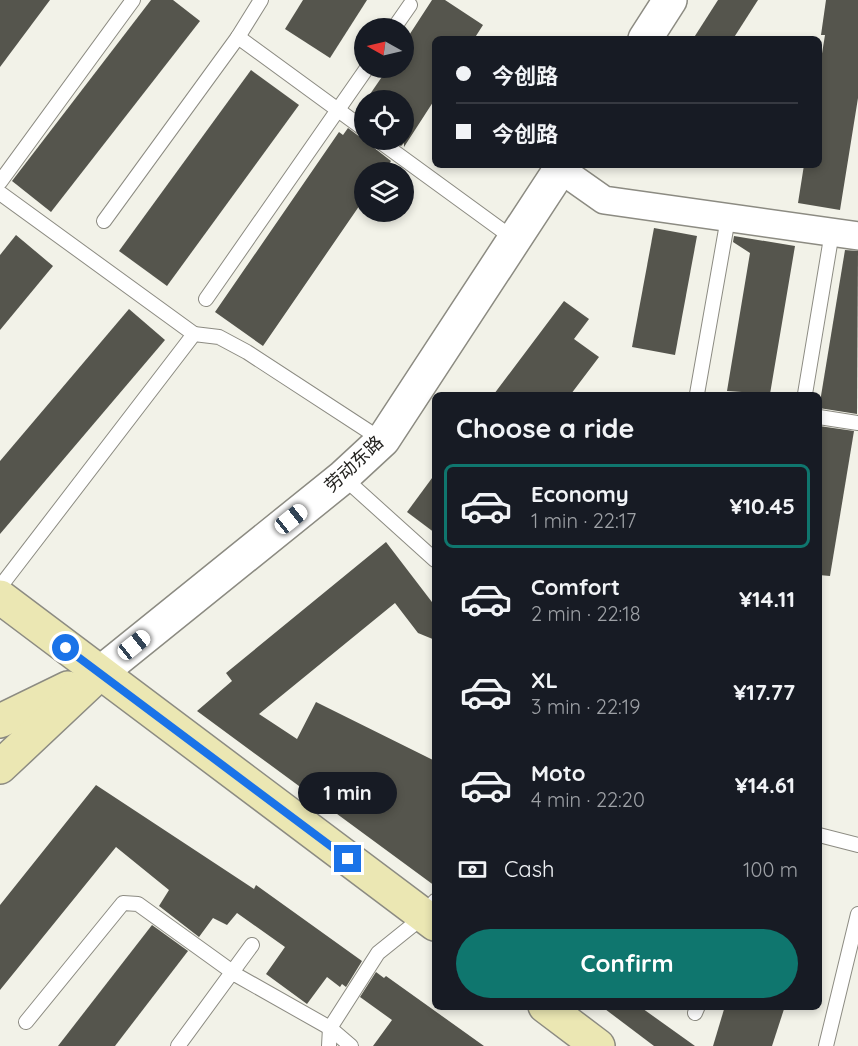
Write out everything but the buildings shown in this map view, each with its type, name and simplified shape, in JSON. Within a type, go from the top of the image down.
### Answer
[{"type":"main road","points":[[0,597],[99,673],[431,914]]},
{"type":"main road","name":"劳动东路","points":[[0,721],[99,673]]},
{"type":"main road","name":"劳动东路","points":[[0,767],[99,673]]},
{"type":"main road","points":[[550,1010],[598,1046]]},
{"type":"street","points":[[647,36],[670,0]]},
{"type":"street","name":"劳动东路","points":[[99,673],[343,477],[383,440],[560,168]]},
{"type":"street","points":[[562,168],[603,200],[845,234]]},
{"type":"lane","points":[[0,182],[133,0]]},
{"type":"lane","points":[[104,221],[238,37],[261,0]]},
{"type":"lane","points":[[401,18],[410,5]]},
{"type":"lane","points":[[238,37],[354,122]]},
{"type":"lane","points":[[206,299],[360,78]]},
{"type":"lane","points":[[392,150],[514,239]]},
{"type":"lane","points":[[0,193],[194,334],[219,337],[247,352],[383,440]]},
{"type":"lane","points":[[697,392],[728,218]]},
{"type":"lane","points":[[806,392],[845,234]]},
{"type":"lane","points":[[0,587],[194,334]]},
{"type":"lane","points":[[822,417],[858,423]]},
{"type":"lane","points":[[343,477],[432,558]]},
{"type":"lane","points":[[822,836],[858,845]]},
{"type":"lane","points":[[26,1022],[123,903],[138,904],[233,972],[330,1028],[351,1046]]},
{"type":"lane","points":[[329,1046],[330,1028],[378,953],[431,914]]},
{"type":"lane","points":[[826,1046],[858,914]]},
{"type":"lane","points":[[178,1046],[252,945]]},
{"type":"route","points":[[66,648],[348,859]]}]
